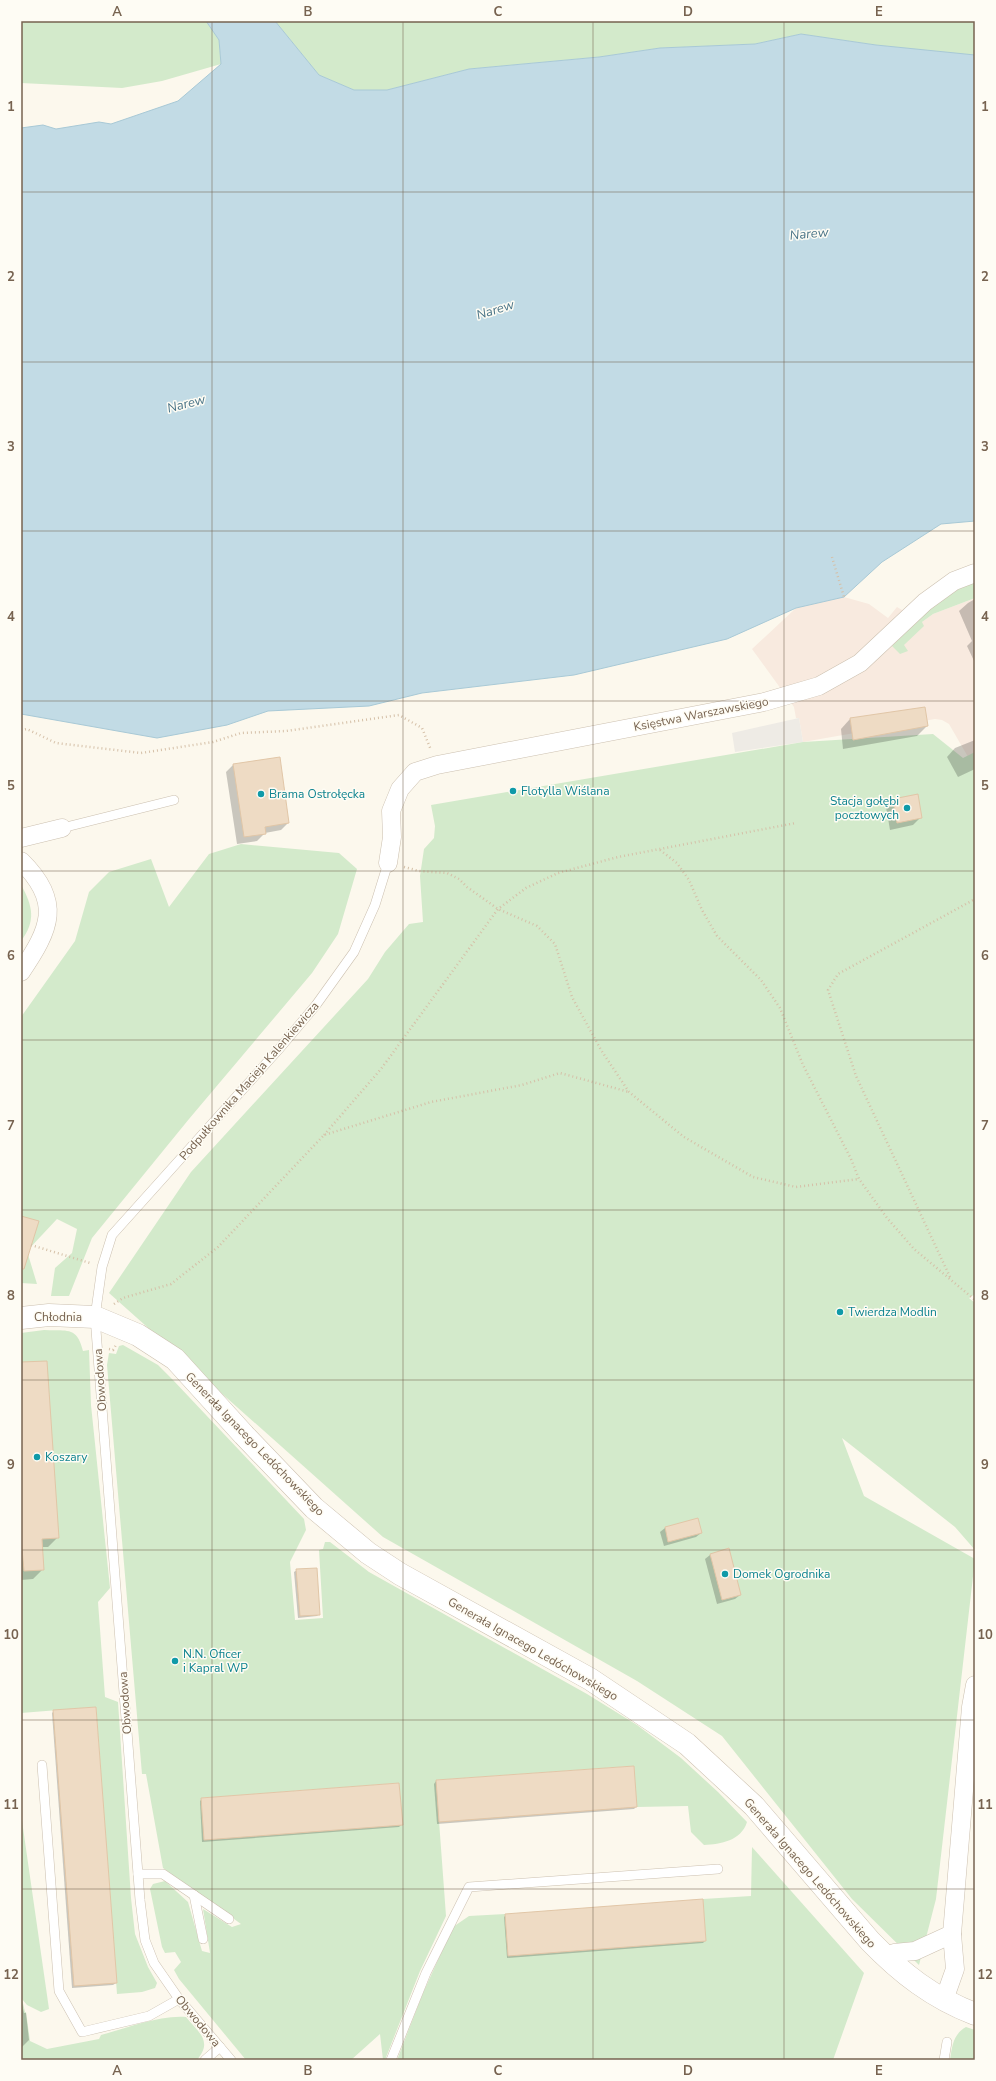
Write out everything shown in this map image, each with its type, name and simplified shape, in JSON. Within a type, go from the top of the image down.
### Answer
[{"type":"street","name":"Księstwa Warszawskiego","points":[[400,789],[414,772],[437,765],[764,702],[818,686],[860,663],[925,602],[954,581],[975,573]]},
{"type":"street","name":"Podpułkownika Macieja Kalenkiewicza","points":[[388,863],[392,837],[391,811],[400,789]]},
{"type":"street","points":[[21,838],[62,828]]},
{"type":"street","points":[[21,861],[36,875],[46,898],[48,921],[40,943],[21,972]]},
{"type":"street","name":"Chłodnia","points":[[21,1318],[103,1312]]},
{"type":"street","name":"Generała Ignacego Ledóchowskiego","points":[[103,1312],[175,1359],[244,1436],[314,1508],[368,1554],[400,1574],[590,1679],[687,1744],[754,1806],[888,1960],[915,1983],[944,2000],[975,2014]]},
{"type":"street","points":[[944,2000],[955,1969],[952,1934],[971,1706],[975,1685]]},
{"type":"street","points":[[888,1960],[894,1953],[915,1951],[952,1934]]},
{"type":"lane","points":[[62,828],[174,800]]},
{"type":"lane","name":"Podpułkownika Macieja Kalenkiewicza","points":[[103,1312],[102,1267],[112,1235],[280,1048],[316,1005],[354,952],[375,905],[388,863]]},
{"type":"lane","name":"Obwodowa","points":[[103,1312],[138,1874],[145,1940],[154,1963],[179,1999],[231,2060]]},
{"type":"lane","points":[[42,1765],[59,1990],[82,2032],[149,2016],[179,1999]]},
{"type":"lane","points":[[391,2060],[426,1973],[469,1887],[718,1869]]},
{"type":"lane","points":[[138,1874],[164,1874],[229,1920]]},
{"type":"lane","points":[[194,1895],[203,1939]]},
{"type":"lane","points":[[944,2060],[947,2042]]},
{"type":"lane","points":[[204,2060],[220,2047]]},
{"type":"path","points":[[832,557],[844,597]]},
{"type":"path","points":[[21,730],[27,729],[56,743],[140,753],[213,742],[241,733],[286,731],[399,715],[422,728],[437,765]]},
{"type":"path","points":[[103,1312],[123,1298],[171,1284],[218,1247],[324,1135],[381,1068],[498,909],[526,888],[558,873],[618,857],[796,823]]},
{"type":"path","points":[[660,850],[677,863],[689,880],[702,910],[717,936],[761,980],[780,1008],[802,1065],[851,1159],[859,1179],[888,1218],[914,1248],[975,1300]]},
{"type":"path","points":[[419,871],[447,873],[459,878],[467,887],[498,909],[537,926],[556,944],[572,997],[601,1050],[630,1092],[684,1137],[753,1177],[796,1186],[859,1179]]},
{"type":"path","points":[[951,1280],[856,1076],[828,990],[838,974],[975,899]]},
{"type":"path","points":[[324,1135],[431,1102],[522,1085],[560,1073],[630,1092]]},
{"type":"path","points":[[32,1245],[102,1267]]},
{"type":"path","points":[[113,1350],[119,1343]]},
{"type":"shaded area","points":[[844,597],[869,604],[888,618],[897,607],[922,622],[933,614],[975,598],[975,769],[949,724],[942,720],[935,719],[803,742],[799,718],[796,718],[794,707],[752,649],[796,608]]},
{"type":"shaded area","points":[[799,718],[803,742],[735,752],[732,733]]},
{"type":"green space","points":[[21,21],[206,21],[219,40],[221,64],[162,81],[122,88],[21,83]]},
{"type":"green space","points":[[275,21],[975,21],[975,56],[876,45],[801,34],[755,44],[660,48],[599,57],[469,69],[387,90],[354,90],[319,75]]},
{"type":"green space","points":[[975,581],[975,598],[933,614],[922,622],[924,626],[904,645],[908,651],[900,654],[892,646],[920,618],[940,601],[951,593]]},
{"type":"green space","points":[[933,734],[963,758],[975,752],[975,1294],[969,1298],[975,1303],[975,1550],[955,1527],[842,1438],[864,1496],[975,1559],[936,1899],[919,1965],[852,1899],[722,1736],[637,1681],[383,1537],[109,1293],[191,1172],[368,979],[385,952],[409,924],[423,922],[420,876],[424,849],[434,838],[435,826],[431,805],[803,742]]},
{"type":"green space","points":[[241,844],[339,853],[357,869],[338,934],[312,973],[189,1119],[92,1238],[69,1296],[51,1296],[55,1268],[72,1253],[77,1229],[57,1219],[27,1251],[37,1284],[21,1283],[21,1017],[75,941],[89,892],[109,872],[151,859],[169,907],[209,854]]},
{"type":"green space","points":[[21,885],[30,907],[31,920],[26,934],[21,941]]},
{"type":"green space","points":[[44,1330],[65,1330],[70,1332],[78,1337],[83,1351],[89,1350],[91,1405],[110,1588],[98,1602],[105,1697],[118,1702],[131,1898],[135,1934],[148,1967],[157,1983],[155,1988],[142,1992],[117,1994],[96,1707],[21,1713],[21,1333]]},
{"type":"green space","points":[[123,1345],[158,1365],[304,1519],[306,1530],[290,1562],[295,1620],[323,1618],[319,1550],[323,1549],[325,1542],[330,1542],[369,1572],[587,1694],[637,1725],[681,1758],[718,1792],[747,1822],[744,1828],[730,1840],[717,1844],[704,1845],[691,1832],[688,1806],[637,1807],[633,1766],[436,1780],[446,1916],[420,1971],[385,2060],[383,2060],[380,2034],[351,2060],[246,2060],[179,1979],[174,1970],[181,1962],[175,1952],[165,1953],[162,1947],[150,1889],[153,1884],[165,1881],[188,1902],[202,1951],[210,1953],[203,1909],[232,1927],[241,1924],[163,1868],[146,1774],[142,1774],[107,1365],[109,1353],[116,1354],[119,1346]],"holes":[[[399,1783],[402,1825],[204,1840],[202,1798]]]},
{"type":"green space","points":[[21,1814],[49,2009],[41,2012],[27,2005],[22,1999],[26,2012],[30,2041],[47,2049],[99,2039],[101,2035],[154,2020],[186,2017],[202,2037],[204,2042],[204,2048],[197,2060],[21,2060]]},
{"type":"green space","points":[[752,1847],[864,1973],[833,2060],[397,2060],[423,1993],[453,1927],[469,1916],[505,1914],[509,1956],[706,1941],[703,1899],[751,1896]]},
{"type":"green space","points":[[966,2027],[975,2030],[975,2060],[950,2060],[956,2037],[958,2033]]},
{"type":"water","name":"Narew","points":[[206,21],[275,21],[319,75],[354,90],[387,90],[469,69],[599,57],[660,48],[755,44],[801,34],[876,45],[975,55],[975,521],[941,524],[882,562],[844,597],[796,608],[727,639],[574,675],[422,693],[369,706],[268,711],[227,725],[157,738],[21,714],[21,128],[43,125],[56,129],[99,122],[111,124],[178,101],[221,64],[219,40]]},
{"type":"building","points":[[925,707],[928,726],[853,740],[850,718]]},
{"type":"building","name":"Brama Ostrołęcka","points":[[280,757],[289,823],[265,827],[266,834],[244,837],[233,764]]},
{"type":"building","name":"Stacja gołębi pocztowych","points":[[918,794],[922,818],[897,823],[893,799]]},
{"type":"building","points":[[21,1216],[39,1221],[24,1269],[21,1269]]},
{"type":"building","name":"Koszary","points":[[47,1361],[59,1538],[42,1539],[44,1570],[24,1571],[21,1538],[21,1362]]},
{"type":"building","points":[[698,1518],[702,1533],[668,1542],[665,1527]]},
{"type":"building","name":"Domek Ogrodnika","points":[[729,1548],[741,1595],[722,1600],[710,1554]]},
{"type":"building","points":[[317,1568],[320,1615],[300,1616],[296,1569]]},
{"type":"building","points":[[96,1707],[117,1983],[74,1986],[53,1710]]},
{"type":"building","points":[[634,1766],[637,1807],[439,1822],[436,1780]]},
{"type":"building","points":[[399,1783],[403,1825],[204,1840],[201,1798]]},
{"type":"building","points":[[703,1899],[706,1941],[508,1956],[505,1914]]},
{"type":"place","name":"Flotylla Wiślana","points":[[513,791]]},
{"type":"place","name":"Brama Ostrołęcka","points":[[261,794]]},
{"type":"place","name":"Stacja gołębi pocztowych","points":[[907,808]]},
{"type":"place","name":"Twierdza Modlin","points":[[840,1312]]},
{"type":"place","name":"Koszary","points":[[37,1457]]},
{"type":"place","name":"Domek Ogrodnika","points":[[725,1574]]},
{"type":"place","name":"N.N. Oficer i Kapral WP","points":[[175,1661]]}]
